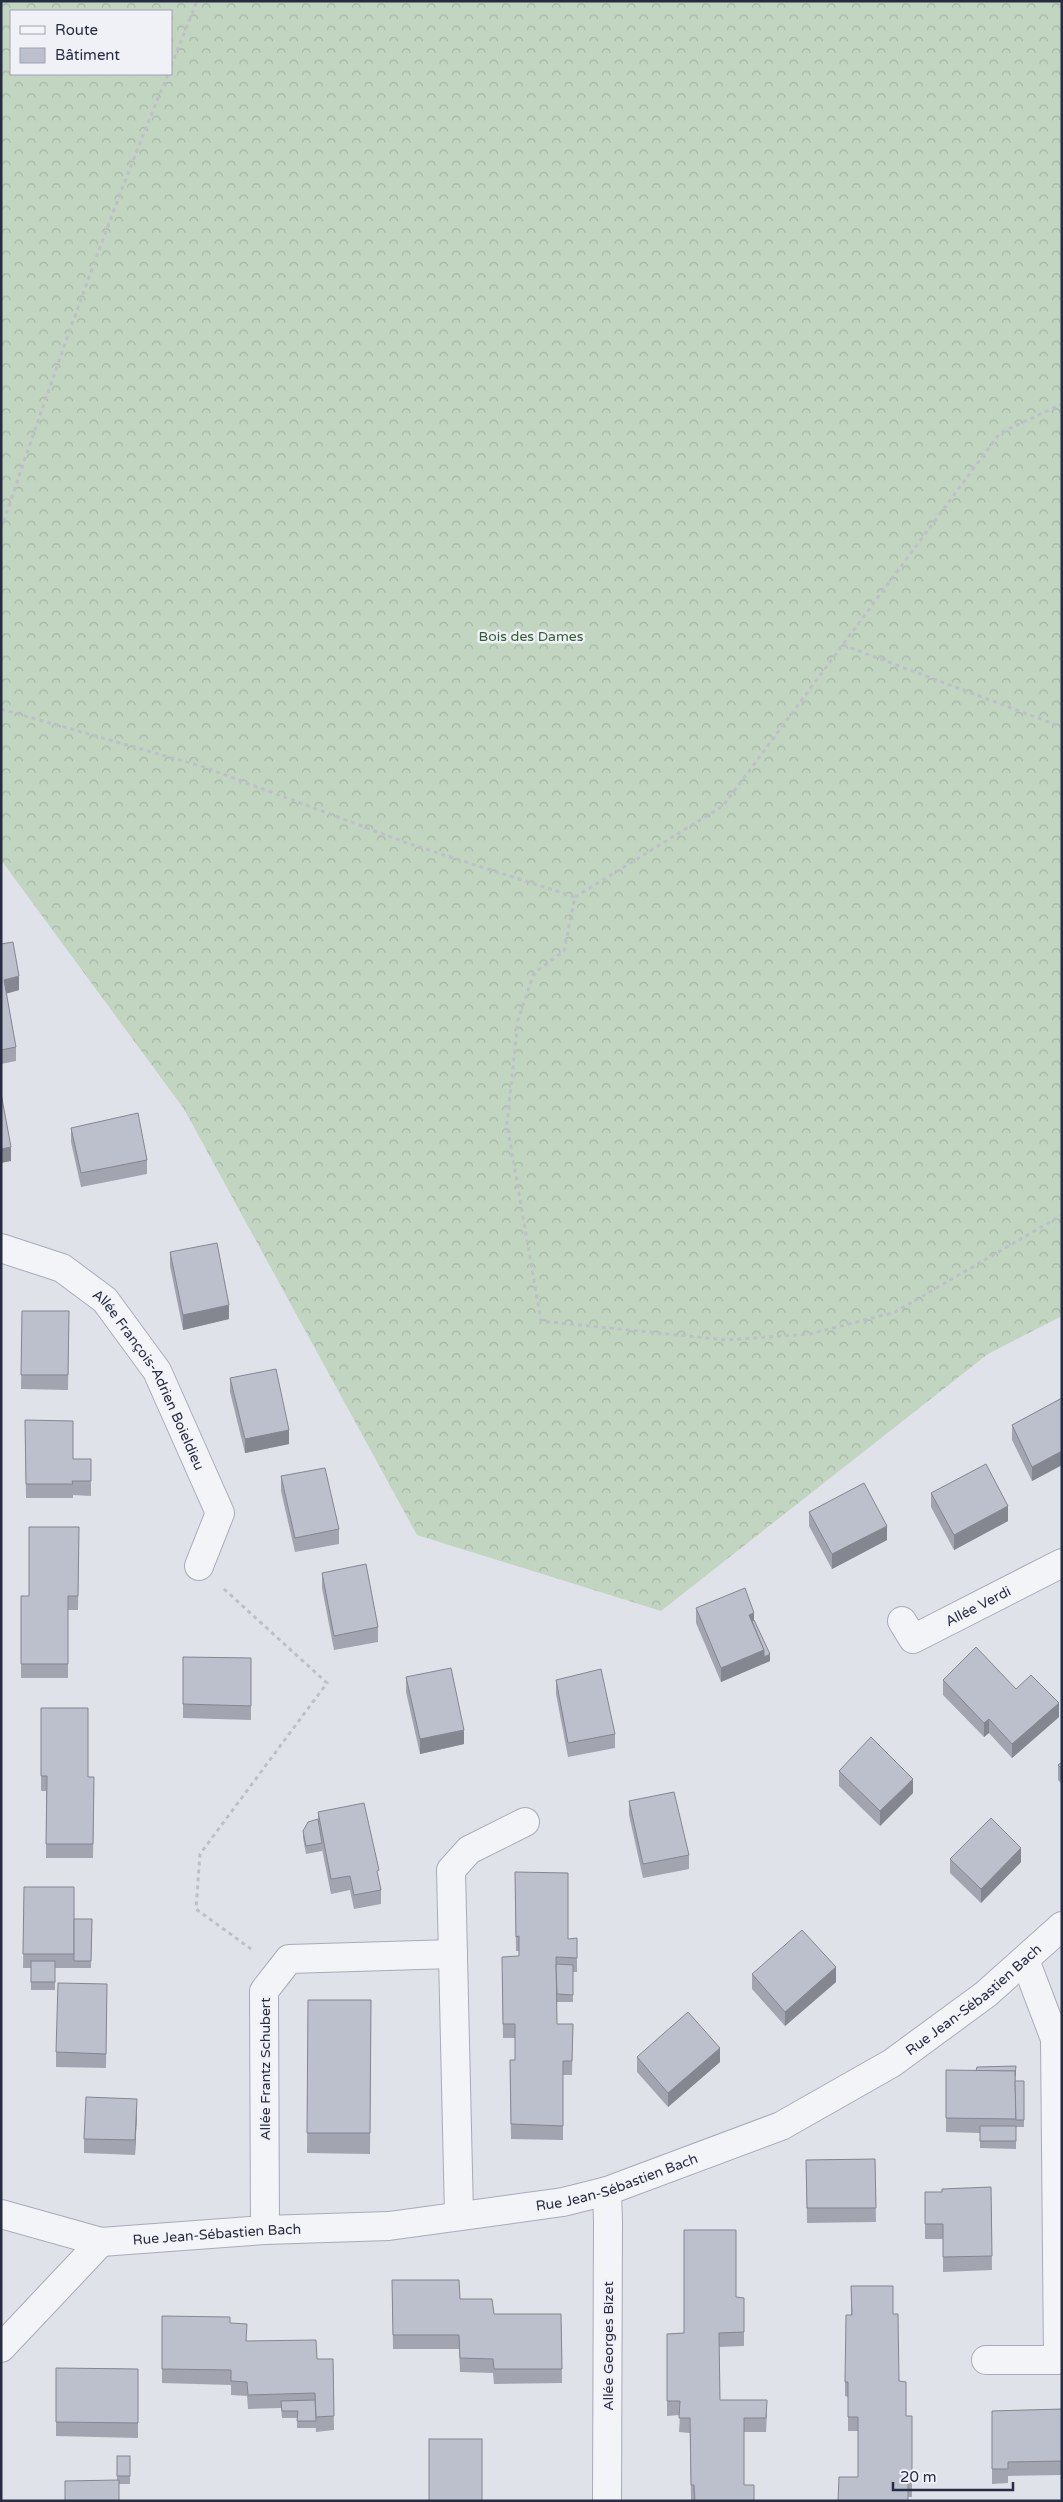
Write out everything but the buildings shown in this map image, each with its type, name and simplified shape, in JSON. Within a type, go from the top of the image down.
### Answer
[{"type":"street","name":"Allée François-Adrien Boieldieu","points":[[1,1248],[62,1268],[105,1300],[158,1371],[220,1513],[199,1566]]},
{"type":"street","name":"Allée Verdi","points":[[902,1621],[913,1639],[1062,1563]]},
{"type":"street","points":[[458,2215],[450,1870],[469,1850],[526,1822]]},
{"type":"street","name":"Rue Jean-Sébastien Bach","points":[[1,2214],[101,2242],[265,2230],[389,2226],[563,2202],[606,2191],[781,2126],[892,2063],[986,1994],[1062,1926]]},
{"type":"street","name":"Allée Frantz Schubert","points":[[265,2230],[264,1991],[289,1959],[453,1954]]},
{"type":"street","points":[[986,2360],[1058,2360],[1055,2039],[1024,1960]]},
{"type":"street","name":"Allée Georges Bizet","points":[[606,2191],[608,2222],[607,2501]]},
{"type":"street","points":[[1,2348],[101,2242]]},
{"type":"path","points":[[172,64],[197,1]]},
{"type":"path","points":[[1,529],[80,300],[123,183],[168,75]]},
{"type":"path","points":[[1062,404],[1000,433],[724,806],[575,897],[564,951],[534,973],[518,1020],[507,1124],[541,1320],[727,1340],[810,1334],[895,1312],[1062,1215]]},
{"type":"path","points":[[843,645],[1062,728]]},
{"type":"path","points":[[1,709],[204,767],[410,844],[575,897]]},
{"type":"path","points":[[199,1566],[327,1683],[200,1854],[196,1909],[280,1970]]},
{"type":"green space","name":"Bois des Dames","points":[[1,1],[1062,1],[1062,1316],[988,1354],[661,1611],[417,1535],[184,1109],[1,860]]}]
